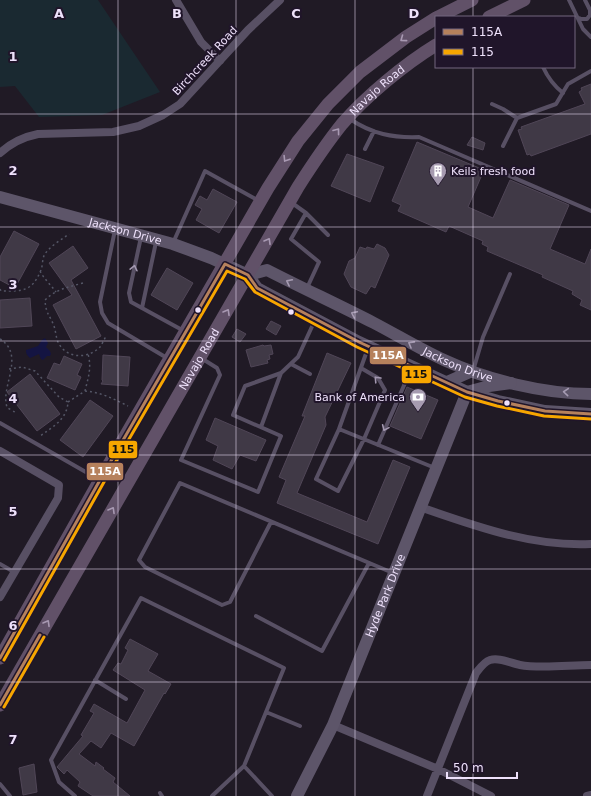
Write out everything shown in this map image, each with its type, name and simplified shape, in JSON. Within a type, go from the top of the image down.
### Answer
[{"type":"main road","points":[[441,16],[472,0]]},
{"type":"main road","points":[[491,16],[524,0]]},
{"type":"main road","points":[[0,658],[100,480],[298,141],[328,104],[360,72],[406,37],[435,19]]},
{"type":"main road","name":"Navajo Road","points":[[0,705],[290,202],[322,151],[348,117],[373,93],[423,53],[435,46]]},
{"type":"main road","name":"Jackson Drive","points":[[0,197],[157,238],[225,264],[248,275],[257,288],[369,347],[467,392],[498,401],[544,410],[591,414]]},
{"type":"main road","name":"Jackson Drive","points":[[248,275],[267,270],[373,322],[445,360],[472,371],[511,383],[547,390],[591,394]]},
{"type":"main road","points":[[445,383],[472,371]]},
{"type":"main road","points":[[467,392],[489,386],[511,383]]},
{"type":"main road","name":"Hyde Park Drive","points":[[297,796],[333,726],[467,392]]},
{"type":"street","points":[[176,0],[201,42],[220,61]]},
{"type":"street","name":"Birchcreek Road","points":[[0,153],[14,143],[34,135],[113,132],[139,126],[164,115],[180,104],[248,30],[280,0]]},
{"type":"street","points":[[0,451],[60,485],[58,498],[0,597]]},
{"type":"street","points":[[420,507],[478,527],[521,538],[572,545],[591,544]]},
{"type":"street","points":[[427,796],[476,673],[481,666],[490,660],[500,659],[520,665],[533,666],[591,665]]},
{"type":"street","points":[[333,726],[438,769],[491,796]]},
{"type":"street","points":[[587,796],[591,795]]},
{"type":"lane","points":[[569,0],[584,29],[591,37]]},
{"type":"lane","points":[[577,16],[581,20],[587,19],[590,15],[590,11],[585,0]]},
{"type":"lane","points":[[543,68],[554,87],[562,93]]},
{"type":"lane","points":[[502,146],[517,118],[556,104],[568,84],[591,71]]},
{"type":"lane","points":[[492,104],[517,118]]},
{"type":"lane","points":[[348,117],[365,129],[393,136],[419,137],[591,210]]},
{"type":"lane","points":[[365,149],[374,131]]},
{"type":"lane","points":[[173,244],[205,171],[261,202]]},
{"type":"lane","points":[[290,202],[306,213],[328,235]]},
{"type":"lane","points":[[306,213],[291,239],[319,262],[306,290]]},
{"type":"lane","points":[[116,228],[100,302],[102,313],[108,323],[170,360]]},
{"type":"lane","points":[[142,234],[129,293],[131,302],[186,332]]},
{"type":"lane","points":[[142,308],[157,238]]},
{"type":"lane","points":[[472,371],[484,337],[510,274]]},
{"type":"lane","points":[[200,358],[217,368],[220,375],[181,460],[258,492],[281,436],[233,414],[245,386],[281,373],[298,357],[316,319]]},
{"type":"lane","points":[[361,368],[378,378],[385,390],[364,439],[338,491],[316,479],[339,429],[361,368],[369,347]]},
{"type":"lane","points":[[291,364],[310,374]]},
{"type":"lane","points":[[378,445],[412,367]]},
{"type":"lane","points":[[261,427],[281,373]]},
{"type":"lane","points":[[0,423],[100,480]]},
{"type":"lane","points":[[339,429],[436,469]]},
{"type":"lane","points":[[271,522],[230,602],[222,605],[145,567],[139,560],[180,483],[394,574]]},
{"type":"lane","points":[[256,616],[322,651],[369,563]]},
{"type":"lane","points":[[0,564],[15,572]]},
{"type":"lane","points":[[75,796],[59,782],[50,760],[141,598],[284,668],[244,766],[212,796]]},
{"type":"lane","points":[[95,680],[126,699]]},
{"type":"lane","points":[[266,712],[300,726]]},
{"type":"lane","points":[[244,766],[272,796]]},
{"type":"lane","points":[[0,784],[10,796]]},
{"type":"path","points":[[0,289],[1,291],[20,291],[29,288],[36,280],[44,255],[54,245],[69,234]]},
{"type":"path","points":[[40,271],[56,292]]},
{"type":"path","points":[[83,283],[63,288],[45,300],[46,310],[54,326],[59,344],[65,352],[72,355],[78,356],[90,354],[100,347],[106,336]]},
{"type":"path","points":[[0,339],[8,348],[10,360],[7,374]]},
{"type":"path","points":[[85,391],[90,369],[88,354]]},
{"type":"path","points":[[9,370],[22,368],[35,371],[58,397],[68,402]]},
{"type":"path","points":[[40,436],[62,419],[68,402],[85,391],[93,391],[103,394],[128,406]]},
{"type":"path","points":[[3,398],[7,408],[15,412]]},
{"type":"shaded area","points":[[0,0],[98,0],[160,92],[102,115],[39,117],[15,86],[0,87]]},
{"type":"shaded area","points":[[45,338],[48,343],[46,347],[50,351],[50,356],[47,356],[43,360],[39,354],[30,358],[26,350],[38,346]]},
{"type":"building","points":[[591,84],[591,134],[531,156],[530,154],[527,155],[518,130],[522,129],[521,127],[585,104],[579,92],[582,90],[581,88]]},
{"type":"building","points":[[472,137],[485,143],[483,150],[467,145]]},
{"type":"building","points":[[417,142],[484,170],[468,207],[493,218],[510,180],[569,205],[550,249],[585,264],[591,249],[591,310],[580,305],[582,300],[572,294],[573,291],[542,277],[543,275],[487,251],[488,247],[482,244],[483,241],[449,226],[446,232],[398,211],[401,205],[392,201]]},
{"type":"building","points":[[347,154],[384,167],[370,202],[331,186]]},
{"type":"building","points":[[213,189],[237,202],[219,233],[196,220],[202,209],[195,205],[200,196],[207,200]]},
{"type":"building","points":[[14,231],[39,244],[15,288],[0,280],[0,257]]},
{"type":"building","points":[[377,244],[385,248],[389,255],[375,288],[371,286],[366,294],[351,287],[344,274],[349,261],[355,258],[360,247],[374,249]]},
{"type":"building","points":[[73,246],[88,268],[71,280],[101,336],[76,349],[53,305],[72,295],[49,263]]},
{"type":"building","points":[[167,268],[193,283],[177,310],[151,295]]},
{"type":"building","points":[[30,298],[32,326],[0,328],[0,300]]},
{"type":"building","points":[[271,321],[281,326],[276,335],[266,329]]},
{"type":"building","points":[[237,329],[246,334],[240,342],[232,337]]},
{"type":"building","points":[[263,345],[271,345],[273,354],[269,355],[270,359],[267,360],[268,363],[251,367],[246,350]]},
{"type":"building","points":[[327,353],[351,363],[325,417],[326,425],[297,493],[367,522],[393,460],[410,467],[378,544],[277,503],[286,480],[279,477],[305,416],[302,416]]},
{"type":"building","points":[[103,355],[130,357],[128,386],[101,384],[103,381]]},
{"type":"building","points":[[64,356],[82,364],[77,375],[81,377],[75,390],[47,378],[54,363],[60,365]]},
{"type":"building","points":[[30,374],[60,414],[37,431],[7,392]]},
{"type":"building","points":[[407,387],[438,400],[421,439],[390,426]]},
{"type":"building","points":[[90,400],[113,416],[83,457],[60,440]]},
{"type":"building","points":[[215,418],[266,440],[256,461],[240,455],[232,469],[213,460],[218,446],[206,440]]},
{"type":"building","points":[[130,639],[158,654],[148,671],[171,684],[165,694],[164,693],[134,746],[111,733],[101,748],[91,741],[79,754],[95,766],[96,762],[104,768],[103,769],[115,778],[113,782],[130,796],[93,796],[78,786],[80,782],[67,770],[64,774],[57,767],[83,736],[81,735],[94,713],[90,711],[94,704],[127,723],[145,690],[113,670],[118,663],[121,664],[128,650],[125,648]]},
{"type":"building","points":[[34,764],[37,792],[23,795],[19,768]]},
{"type":"transit line","name":"115A","points":[[0,658],[100,480],[225,264],[248,275],[257,288],[359,342],[467,392],[498,401],[545,411],[591,414]]},
{"type":"transit line","name":"115","points":[[4,660],[104,482],[227,271],[245,279],[255,292],[357,347],[465,397],[497,406],[544,416],[591,419]]},
{"type":"transit line","name":"115A","points":[[0,705],[40,635]]},
{"type":"transit line","name":"115","points":[[4,707],[44,637]]},
{"type":"place","name":"Keils fresh food","points":[[438,186]]},
{"type":"place","name":"Bank of America","points":[[418,412]]}]
